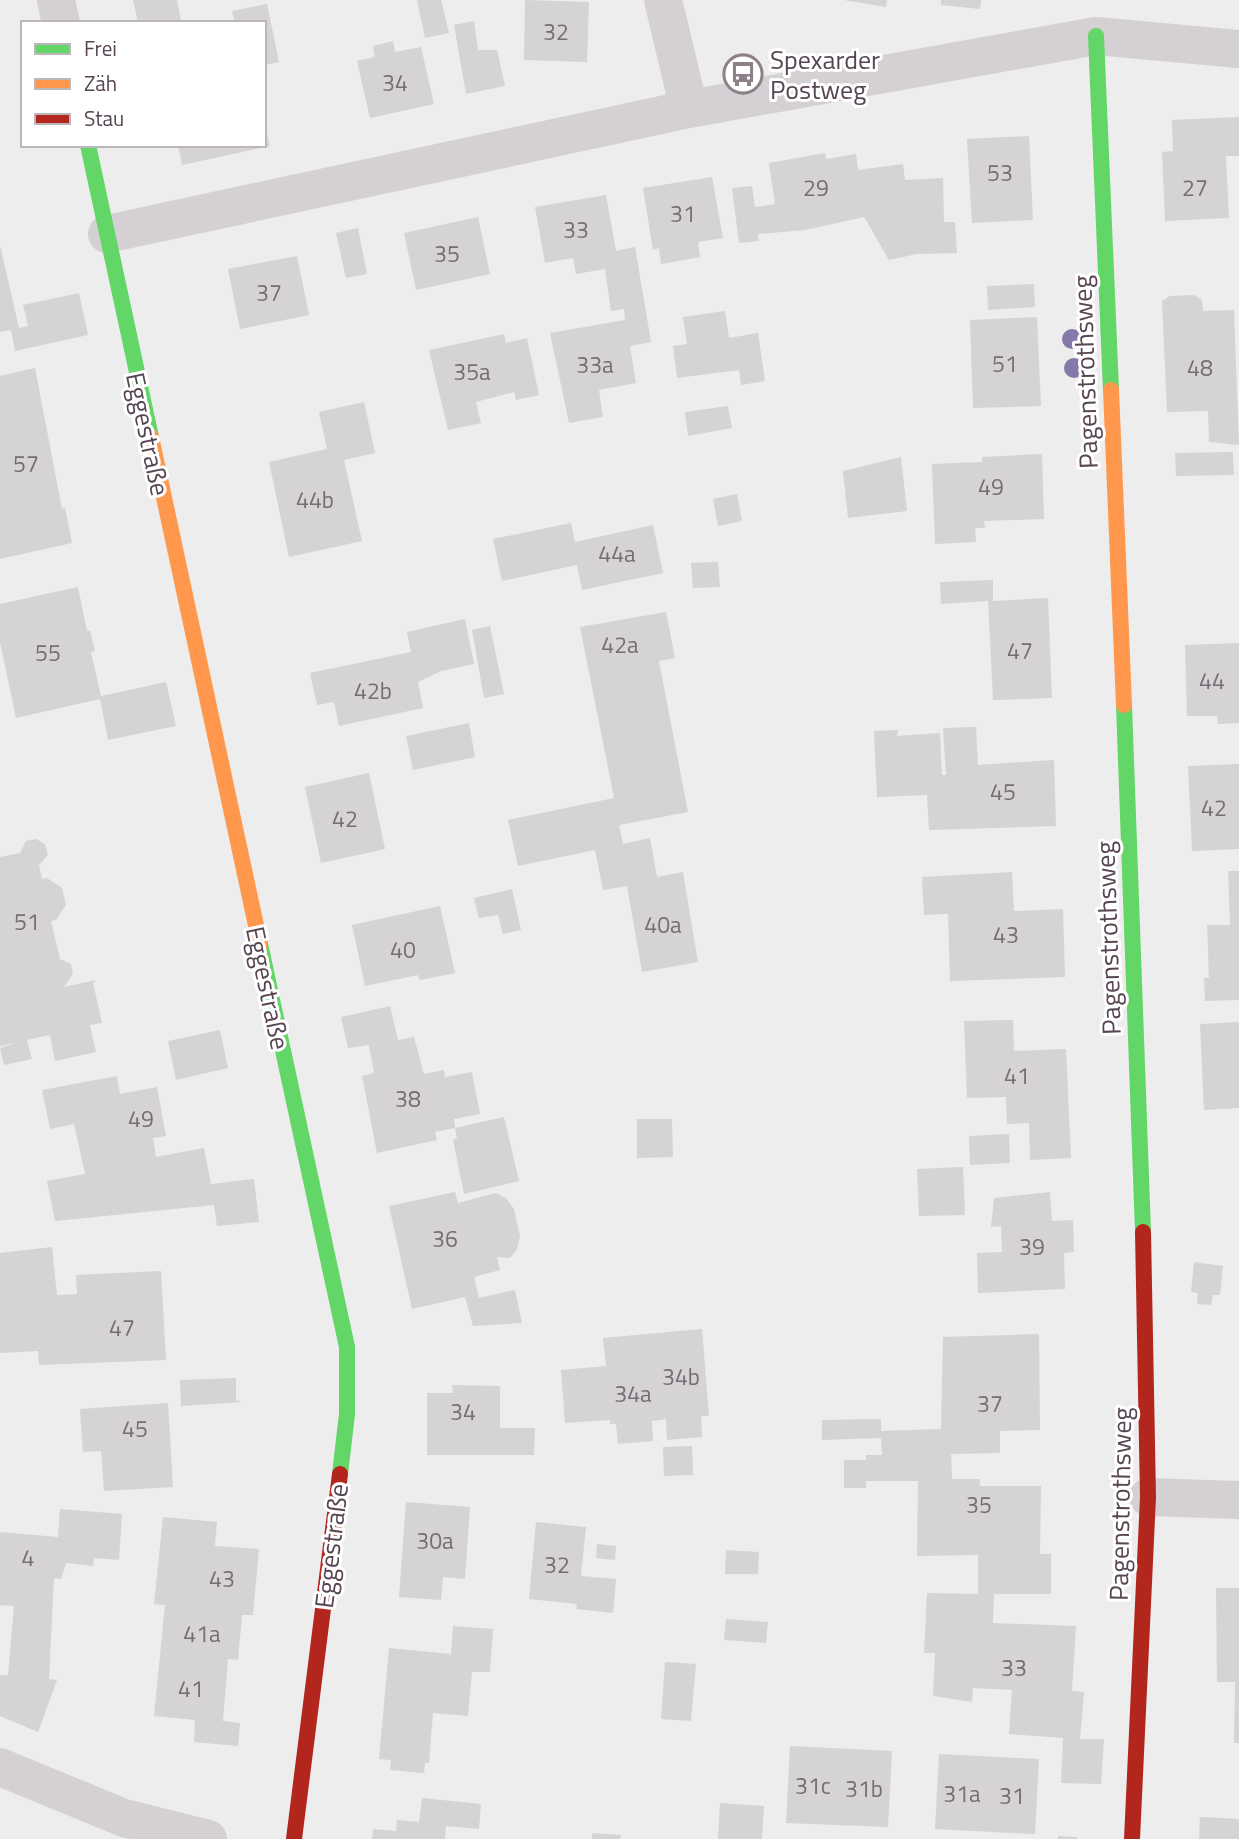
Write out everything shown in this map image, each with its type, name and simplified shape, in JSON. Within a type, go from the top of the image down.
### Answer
[{"type":"street","points":[[56,0],[61,21]]},
{"type":"street","points":[[663,0],[689,109]]},
{"type":"street","points":[[107,234],[689,109],[1096,36],[1239,49]]},
{"type":"street","name":"Pagenstrothsweg","points":[[1096,36],[1140,1090],[1149,1497],[1132,1839]]},
{"type":"street","name":"Eggestraße","points":[[88,147],[171,545],[347,1347],[347,1414],[293,1839]]},
{"type":"street","points":[[1149,1497],[1239,1500]]},
{"type":"street","points":[[0,1767],[124,1818],[208,1839]]},
{"type":"building","points":[[133,0],[177,0],[181,20],[138,21]]},
{"type":"building","points":[[417,0],[441,0],[449,33],[425,38]]},
{"type":"building","points":[[525,0],[589,2],[587,62],[524,60]]},
{"type":"building","points":[[844,0],[887,0],[886,7]]},
{"type":"building","points":[[941,0],[981,0],[980,9],[941,5]]},
{"type":"building","points":[[267,4],[279,62],[266,65],[266,21],[234,21],[232,11]]},
{"type":"building","points":[[474,21],[478,50],[497,50],[505,86],[466,94],[454,25]]},
{"type":"building","points":[[393,41],[395,52],[421,47],[434,104],[370,118],[357,61],[375,57],[373,46]]},
{"type":"building","points":[[1239,117],[1239,156],[1226,156],[1229,218],[1165,221],[1162,152],[1173,151],[1172,120]]},
{"type":"building","points":[[266,129],[270,146],[266,147]]},
{"type":"building","points":[[1029,136],[1033,220],[972,223],[967,139]]},
{"type":"building","points":[[178,147],[265,147],[182,165]]},
{"type":"building","points":[[825,153],[826,159],[856,154],[858,170],[903,164],[905,180],[943,178],[944,222],[955,222],[957,253],[917,254],[889,260],[864,217],[805,230],[758,234],[759,241],[739,243],[732,188],[752,186],[755,207],[775,204],[769,163]]},
{"type":"building","points":[[712,177],[723,238],[698,242],[700,257],[661,264],[659,248],[653,250],[643,188]]},
{"type":"building","points":[[606,195],[616,251],[635,247],[651,342],[630,346],[636,383],[599,390],[603,417],[569,423],[550,333],[625,320],[624,309],[611,311],[605,269],[576,274],[573,258],[545,263],[535,207]]},
{"type":"building","points":[[478,217],[490,274],[416,290],[404,233]]},
{"type":"building","points":[[358,228],[367,274],[346,278],[336,233]]},
{"type":"building","points":[[0,245],[19,328],[28,326],[23,305],[79,293],[88,335],[15,351],[11,330],[0,332]]},
{"type":"building","points":[[297,256],[309,315],[240,329],[228,269]]},
{"type":"building","points":[[1034,284],[1035,307],[988,310],[987,286]]},
{"type":"building","points":[[1194,295],[1202,300],[1203,311],[1234,310],[1239,445],[1209,442],[1208,411],[1167,412],[1162,301],[1170,296]]},
{"type":"building","points":[[725,311],[729,338],[758,333],[765,381],[741,385],[739,370],[677,378],[673,346],[687,344],[683,317]]},
{"type":"building","points":[[1037,317],[1041,406],[973,408],[970,320]]},
{"type":"building","points":[[504,334],[506,343],[527,338],[539,395],[516,400],[514,392],[476,402],[481,423],[448,430],[429,350]]},
{"type":"building","points":[[35,368],[62,509],[65,508],[72,543],[0,559],[0,376]]},
{"type":"building","points":[[364,402],[375,453],[344,460],[362,541],[289,557],[269,462],[327,449],[319,412]]},
{"type":"building","points":[[728,406],[732,428],[688,436],[685,412]]},
{"type":"building","points":[[1233,452],[1234,475],[1176,476],[1175,453]]},
{"type":"building","points":[[1042,454],[1044,519],[984,521],[985,528],[975,528],[976,542],[935,544],[932,464],[982,462],[982,457]]},
{"type":"building","points":[[901,457],[907,511],[848,518],[843,471]]},
{"type":"building","points":[[737,494],[742,521],[718,526],[713,499]]},
{"type":"building","points":[[571,523],[575,542],[653,525],[663,573],[582,590],[577,565],[502,581],[493,539]]},
{"type":"building","points":[[718,562],[720,587],[693,588],[691,563]]},
{"type":"building","points":[[993,580],[993,601],[1048,598],[1052,698],[993,700],[988,601],[941,604],[940,582]]},
{"type":"building","points":[[78,587],[87,631],[90,631],[95,651],[91,652],[101,696],[166,682],[176,726],[108,740],[100,699],[16,718],[0,642],[0,604]]},
{"type":"building","points":[[666,612],[675,658],[659,661],[688,812],[619,825],[623,844],[650,838],[657,877],[683,872],[698,962],[642,972],[627,886],[603,890],[595,850],[518,866],[508,820],[614,798],[580,627]]},
{"type":"building","points":[[465,619],[474,664],[441,671],[418,682],[423,708],[339,726],[334,702],[317,705],[310,673],[411,652],[407,632]]},
{"type":"building","points":[[490,626],[504,694],[484,698],[472,630]]},
{"type":"building","points":[[1239,643],[1239,723],[1218,724],[1217,716],[1187,716],[1185,645]]},
{"type":"building","points":[[469,723],[475,757],[413,770],[406,736]]},
{"type":"building","points":[[976,727],[978,765],[1054,760],[1056,826],[929,830],[927,795],[877,797],[874,731],[898,730],[897,736],[940,733],[942,775],[946,775],[943,728]]},
{"type":"building","points":[[1239,764],[1239,849],[1192,851],[1188,766]]},
{"type":"building","points":[[369,773],[385,849],[321,863],[305,787]]},
{"type":"building","points":[[36,839],[45,844],[48,855],[39,865],[42,879],[47,878],[62,888],[66,905],[56,920],[51,921],[60,959],[71,964],[73,974],[64,987],[96,980],[93,983],[102,1023],[90,1025],[96,1052],[55,1061],[50,1035],[27,1040],[32,1059],[4,1065],[0,1048],[16,1043],[0,1046],[0,857],[20,853],[26,841]]},
{"type":"building","points":[[1228,871],[1239,871],[1239,1000],[1205,1001],[1204,978],[1209,978],[1207,925],[1230,925]]},
{"type":"building","points":[[1012,872],[1014,911],[1063,909],[1065,977],[950,981],[948,914],[924,915],[922,877]]},
{"type":"building","points":[[512,889],[521,930],[503,934],[498,915],[479,918],[474,898]]},
{"type":"building","points":[[440,906],[455,973],[420,980],[418,975],[365,986],[352,925]]},
{"type":"building","points":[[390,1006],[398,1040],[414,1037],[424,1074],[444,1070],[445,1077],[472,1072],[480,1114],[454,1119],[455,1128],[435,1132],[437,1140],[377,1153],[362,1076],[374,1073],[369,1045],[348,1048],[341,1017]]},
{"type":"building","points":[[1013,1020],[1014,1051],[1066,1049],[1071,1158],[1030,1160],[1029,1123],[1007,1124],[1006,1097],[967,1098],[964,1021]]},
{"type":"building","points":[[1239,1022],[1239,1108],[1204,1110],[1200,1024]]},
{"type":"building","points":[[220,1030],[228,1068],[176,1080],[168,1041]]},
{"type":"building","points":[[117,1076],[120,1094],[157,1087],[166,1136],[153,1138],[156,1157],[204,1148],[211,1184],[254,1179],[259,1222],[217,1226],[214,1205],[55,1221],[47,1181],[85,1174],[74,1124],[50,1129],[42,1090]]},
{"type":"building","points":[[504,1117],[519,1181],[464,1194],[453,1140],[457,1138],[455,1128]]},
{"type":"building","points":[[637,1119],[672,1119],[673,1157],[637,1158]]},
{"type":"building","points":[[1009,1134],[1010,1163],[970,1165],[969,1136]]},
{"type":"building","points":[[963,1167],[965,1215],[919,1216],[917,1169]]},
{"type":"building","points":[[455,1192],[458,1203],[496,1193],[506,1198],[514,1209],[520,1237],[517,1249],[510,1258],[497,1257],[500,1270],[474,1277],[479,1298],[515,1290],[522,1323],[473,1326],[465,1297],[412,1309],[389,1206]]},
{"type":"building","points":[[1050,1192],[1052,1221],[1073,1220],[1074,1252],[1064,1253],[1065,1289],[978,1293],[977,1253],[1002,1252],[1001,1226],[991,1227],[994,1198]]},
{"type":"building","points":[[52,1247],[57,1295],[77,1294],[76,1275],[161,1271],[166,1360],[39,1365],[38,1351],[0,1353],[0,1253]]},
{"type":"building","points":[[1194,1262],[1223,1266],[1220,1295],[1213,1295],[1211,1305],[1197,1304],[1198,1293],[1191,1292]]},
{"type":"building","points":[[702,1329],[709,1416],[701,1416],[702,1437],[667,1440],[666,1419],[652,1421],[653,1441],[618,1444],[616,1424],[610,1424],[610,1420],[565,1423],[561,1370],[606,1366],[603,1338]]},
{"type":"building","points":[[1039,1334],[1040,1430],[1000,1431],[1000,1453],[951,1454],[952,1479],[980,1479],[980,1486],[1041,1486],[1040,1554],[1051,1554],[1051,1594],[994,1594],[993,1623],[1076,1626],[1072,1691],[1084,1692],[1080,1739],[1104,1739],[1101,1784],[1061,1783],[1063,1738],[1009,1734],[1012,1690],[973,1688],[972,1702],[933,1696],[935,1653],[924,1653],[927,1593],[978,1594],[978,1555],[917,1556],[918,1481],[866,1481],[866,1488],[844,1488],[844,1460],[866,1460],[866,1455],[882,1455],[881,1438],[822,1440],[822,1420],[881,1419],[881,1431],[941,1429],[943,1337]]},
{"type":"building","points":[[236,1378],[236,1400],[242,1402],[181,1406],[180,1380]]},
{"type":"building","points":[[452,1385],[500,1386],[500,1428],[535,1428],[534,1455],[427,1455],[427,1393],[453,1393]]},
{"type":"building","points":[[168,1403],[173,1487],[104,1491],[101,1451],[83,1452],[80,1409]]},
{"type":"building","points":[[692,1446],[693,1475],[664,1476],[663,1447]]},
{"type":"building","points":[[406,1502],[470,1507],[465,1579],[443,1577],[441,1600],[399,1597]]},
{"type":"building","points":[[60,1509],[122,1514],[119,1560],[94,1558],[93,1566],[66,1563],[61,1579],[54,1578],[49,1679],[57,1680],[38,1732],[0,1716],[0,1675],[8,1675],[14,1606],[0,1605],[0,1532],[58,1537]]},
{"type":"building","points":[[163,1517],[217,1522],[215,1546],[259,1549],[253,1615],[242,1615],[238,1660],[228,1659],[223,1721],[240,1723],[238,1746],[194,1742],[195,1720],[154,1716],[165,1605],[154,1604]]},
{"type":"building","points":[[536,1522],[586,1527],[581,1576],[616,1579],[613,1613],[576,1609],[577,1604],[529,1599]]},
{"type":"building","points":[[597,1544],[616,1546],[615,1560],[596,1558]]},
{"type":"building","points":[[726,1550],[759,1552],[758,1574],[725,1574]]},
{"type":"building","points":[[1216,1588],[1239,1588],[1239,1743],[1234,1743],[1235,1682],[1217,1682]]},
{"type":"building","points":[[726,1619],[768,1622],[766,1643],[724,1640]]},
{"type":"building","points":[[453,1626],[493,1629],[490,1672],[472,1672],[468,1716],[433,1713],[429,1763],[425,1763],[424,1773],[390,1770],[391,1760],[379,1759],[389,1648],[451,1654]]},
{"type":"building","points":[[665,1662],[696,1664],[691,1721],[661,1719]]},
{"type":"building","points":[[790,1746],[892,1751],[888,1827],[786,1823]]},
{"type":"building","points":[[939,1754],[1039,1759],[1035,1834],[935,1829]]},
{"type":"building","points":[[422,1798],[481,1804],[479,1829],[446,1826],[445,1839],[372,1839],[373,1829],[396,1831],[397,1820],[419,1822]]},
{"type":"building","points":[[720,1803],[764,1806],[762,1839],[718,1839]]},
{"type":"building","points":[[1200,1817],[1239,1819],[1239,1839],[1199,1839]]},
{"type":"building","points":[[592,1833],[621,1835],[620,1839],[592,1839]]},
{"type":"building","points":[[1058,1836],[1077,1837],[1077,1839],[1058,1839]]},
{"type":"traffic: fast","points":[[1096,36],[1111,390]]},
{"type":"traffic: fast","points":[[88,147],[151,437]]},
{"type":"traffic: fast","points":[[1124,705],[1143,1232]]},
{"type":"traffic: fast","points":[[260,944],[347,1347],[347,1414],[340,1474]]},
{"type":"traffic: slow","points":[[1111,390],[1124,705]]},
{"type":"traffic: slow","points":[[151,437],[260,944]]},
{"type":"traffic: jam","points":[[1132,1839],[1148,1497],[1143,1232]]},
{"type":"traffic: jam","points":[[294,1839],[340,1474]]},
{"type":"place","name":"Spexarder Postweg","points":[[743,74]]}]
